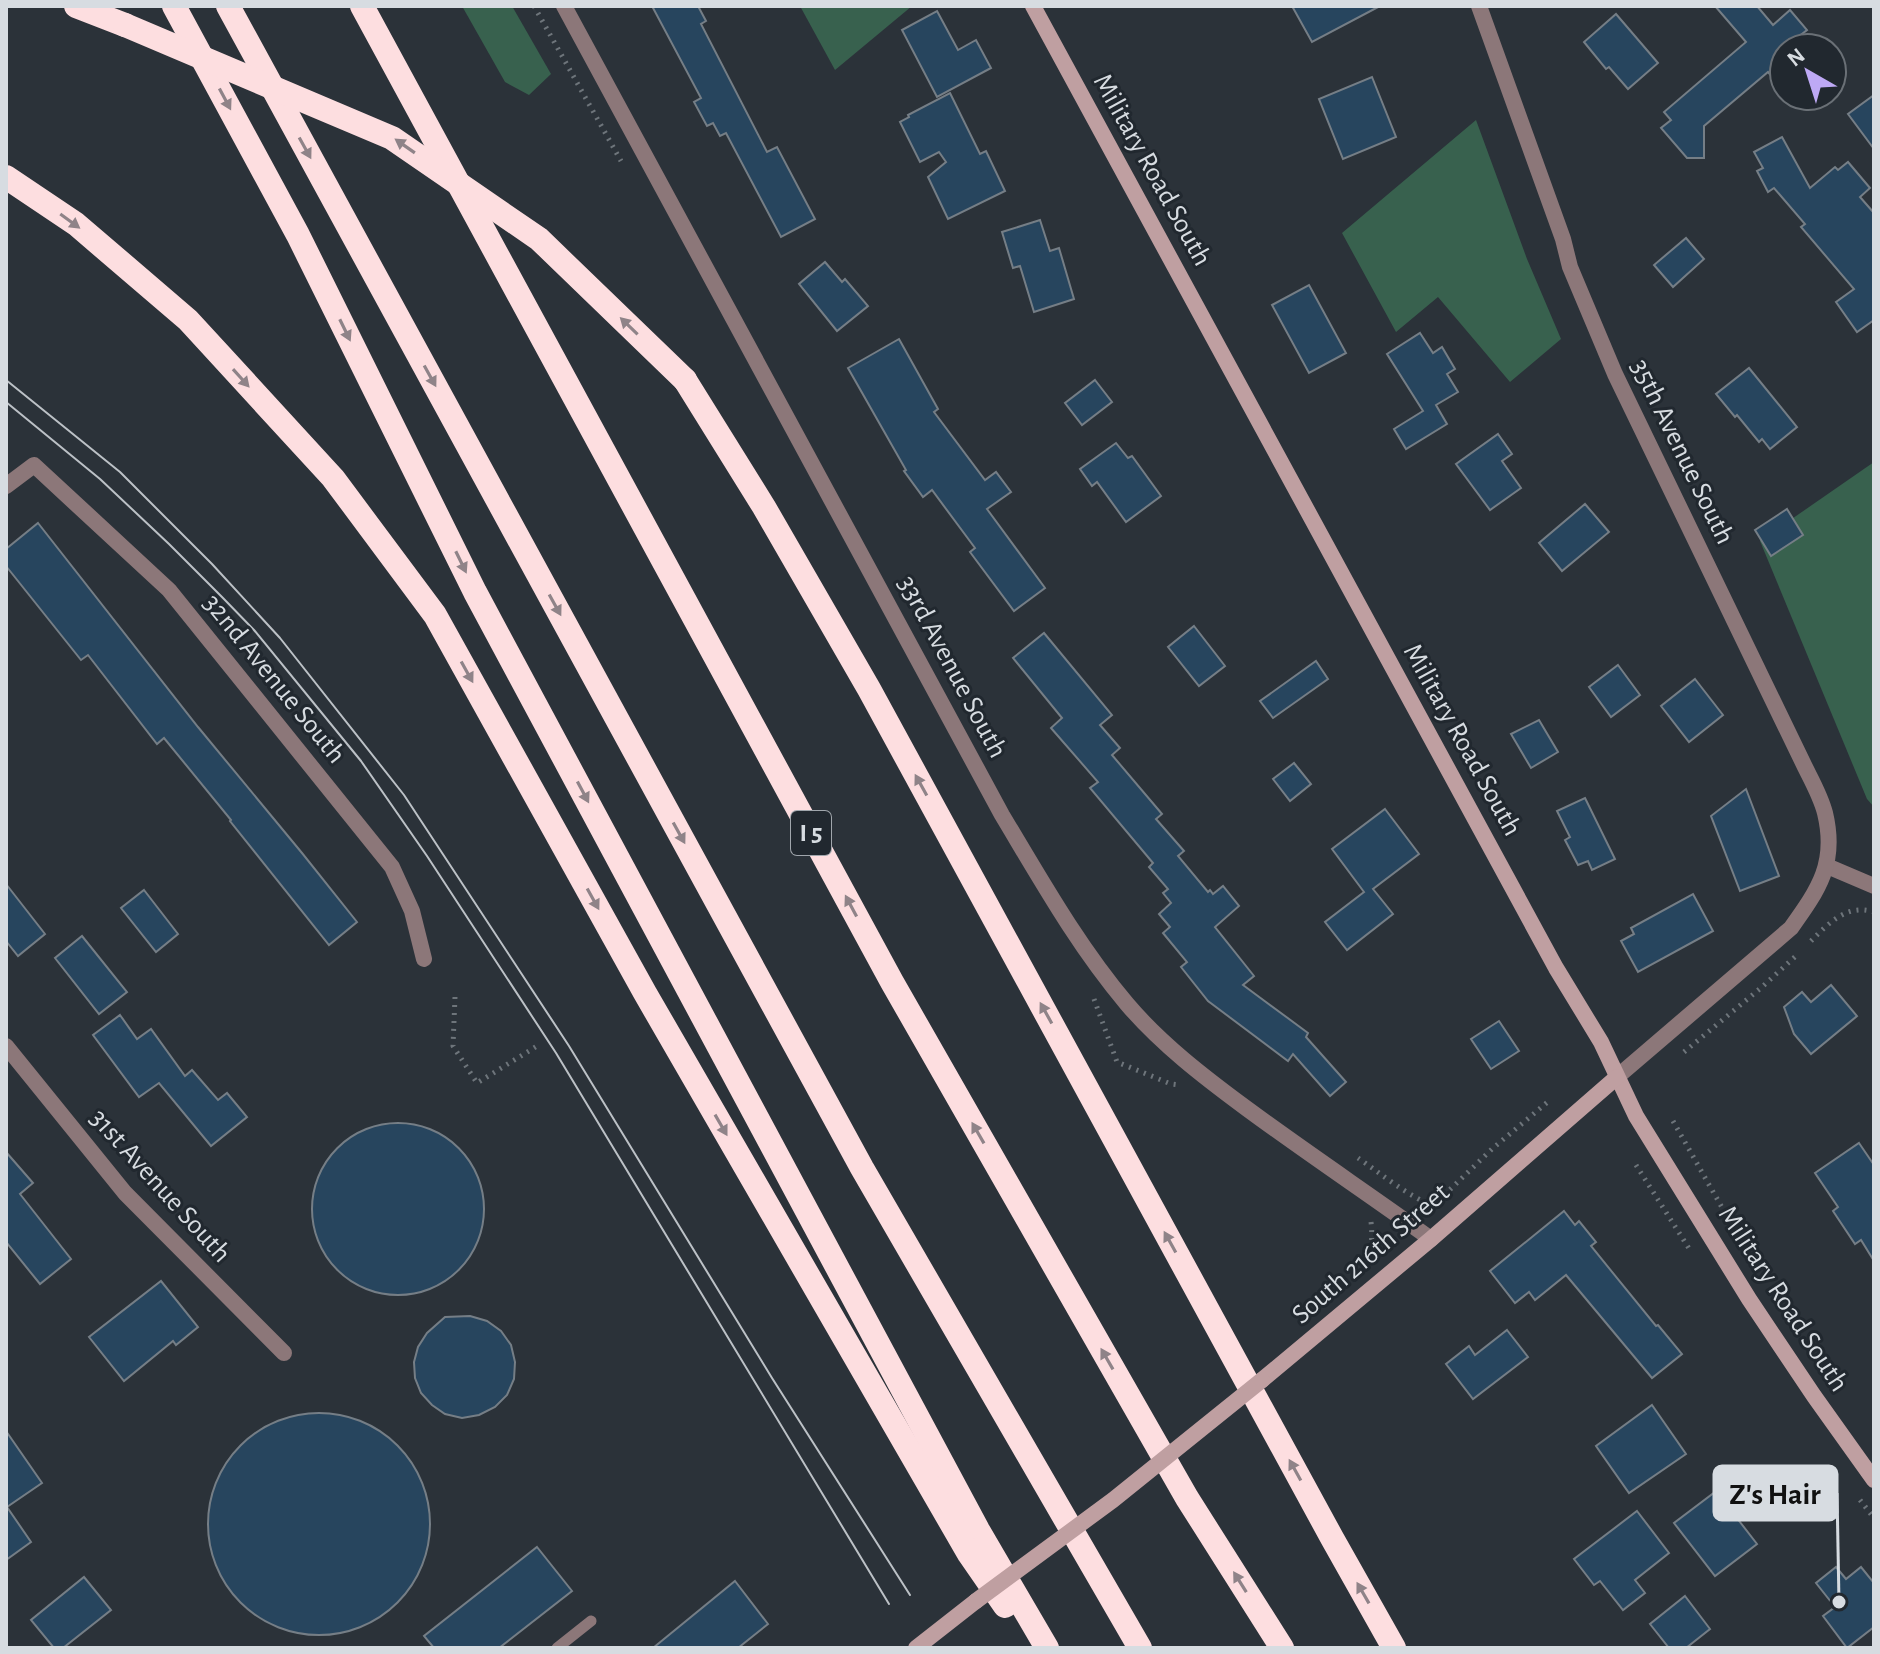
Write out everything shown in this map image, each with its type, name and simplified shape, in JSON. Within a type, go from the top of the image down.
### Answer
[{"type":"highway","points":[[76,6],[392,138],[539,239],[685,380],[764,507],[869,689],[1394,1648]]},
{"type":"highway","points":[[174,6],[298,235],[483,606],[978,1530],[1047,1648]]},
{"type":"highway","points":[[228,6],[862,1168],[1140,1648]]},
{"type":"highway","name":"I 5","points":[[362,6],[892,982],[1187,1498],[1282,1648]]},
{"type":"highway","points":[[6,177],[76,224],[188,320],[333,478],[435,615],[653,1007],[969,1554],[1033,1648]]},
{"type":"main road","name":"Military Road South","points":[[1033,6],[1556,968],[1601,1042],[1636,1116],[1749,1299],[1814,1396],[1872,1472]]},
{"type":"main road","name":"South 216th Street","points":[[916,1648],[1113,1500],[1262,1380],[1431,1239],[1617,1077]]},
{"type":"street","name":"33rd Avenue South","points":[[564,6],[1002,815],[1097,966],[1147,1025],[1212,1083],[1431,1239]]},
{"type":"street","name":"35th Avenue South","points":[[1479,6],[1563,239],[1570,267],[1615,374],[1824,810],[1829,839],[1827,866]]},
{"type":"street","name":"32nd Avenue South","points":[[6,486],[34,465],[169,590],[392,867],[412,911],[424,959]]},
{"type":"street","name":"South 216th Street","points":[[1617,1077],[1791,928],[1808,904],[1827,866]]},
{"type":"street","points":[[1827,866],[1874,886]]},
{"type":"street","name":"31st Avenue South","points":[[6,1046],[125,1193],[284,1353]]},
{"type":"lane","points":[[557,1648],[591,1621]]},
{"type":"path","points":[[1676,1058],[1762,987],[1837,917],[1849,911],[1874,912]]},
{"type":"path","points":[[455,997],[453,1046],[477,1083],[537,1046]]},
{"type":"path","points":[[1352,1154],[1426,1204],[1434,1205],[1492,1149],[1550,1100]]},
{"type":"path","points":[[1673,1121],[1740,1240]]},
{"type":"path","points":[[1860,1500],[1874,1518]]},
{"type":"green space","points":[[462,6],[512,6],[551,74],[529,95],[505,82]]},
{"type":"green space","points":[[800,6],[912,6],[835,70]]},
{"type":"green space","points":[[1476,120],[1527,259],[1561,339],[1510,382],[1438,297],[1396,332],[1342,233]]},
{"type":"green space","points":[[1874,462],[1874,807],[1867,799],[1760,541]]},
{"type":"building","points":[[652,6],[698,6],[706,21],[701,24],[767,152],[777,147],[815,219],[781,237],[726,133],[720,136],[713,123],[707,126],[694,102],[701,98]]},
{"type":"building","points":[[1292,6],[1380,6],[1312,42]]},
{"type":"building","points":[[1715,6],[1757,6],[1773,25],[1790,10],[1807,30],[1768,32],[1768,72],[1704,126],[1704,158],[1687,158],[1661,128],[1671,120],[1664,112],[1746,42]]},
{"type":"building","points":[[937,11],[958,50],[976,40],[991,68],[937,97],[902,30]]},
{"type":"building","points":[[1616,14],[1658,63],[1628,89],[1584,42]]},
{"type":"building","points":[[1372,77],[1396,137],[1343,159],[1319,99]]},
{"type":"building","points":[[950,93],[980,154],[986,151],[1005,191],[948,219],[928,177],[946,162],[939,152],[920,162],[900,122]]},
{"type":"building","points":[[1874,95],[1874,149],[1848,114]]},
{"type":"building","points":[[1782,137],[1810,188],[1835,167],[1838,170],[1848,162],[1870,188],[1860,197],[1874,213],[1874,320],[1857,332],[1836,302],[1854,289],[1801,227],[1805,224],[1774,188],[1768,192],[1757,171],[1763,168],[1754,152]]},
{"type":"building","points":[[1040,220],[1050,251],[1059,248],[1074,299],[1034,312],[1020,266],[1013,268],[1002,232]]},
{"type":"building","points":[[1686,238],[1704,259],[1673,287],[1654,265]]},
{"type":"building","points":[[825,262],[842,282],[845,279],[868,306],[837,331],[799,284]]},
{"type":"building","points":[[1309,285],[1346,353],[1309,373],[1272,305]]},
{"type":"building","points":[[1420,333],[1433,353],[1442,347],[1455,369],[1447,374],[1458,392],[1436,405],[1447,424],[1406,449],[1394,429],[1423,411],[1387,354]]},
{"type":"building","points":[[899,339],[938,409],[934,412],[985,480],[996,472],[1011,492],[987,509],[1045,588],[1014,611],[970,552],[975,548],[932,490],[923,497],[904,471],[848,368]]},
{"type":"building","points":[[1749,368],[1797,427],[1770,449],[1762,439],[1759,442],[1716,394]]},
{"type":"building","points":[[1095,380],[1112,402],[1082,425],[1065,403]]},
{"type":"building","points":[[1498,434],[1512,454],[1502,461],[1521,488],[1490,510],[1456,464]]},
{"type":"building","points":[[1116,443],[1128,458],[1132,456],[1161,496],[1126,522],[1097,482],[1092,486],[1080,469]]},
{"type":"building","points":[[1585,504],[1609,532],[1562,571],[1539,543]]},
{"type":"building","points":[[1787,509],[1803,535],[1771,556],[1755,530]]},
{"type":"building","points":[[38,523],[198,727],[357,922],[329,945],[164,738],[157,744],[88,655],[81,660],[6,566],[6,549]]},
{"type":"building","points":[[1194,626],[1225,666],[1199,686],[1168,647]]},
{"type":"building","points":[[1044,633],[1112,715],[1100,725],[1120,748],[1112,755],[1162,814],[1156,819],[1184,851],[1178,856],[1208,892],[1210,890],[1213,894],[1223,886],[1239,906],[1215,927],[1254,976],[1243,985],[1308,1033],[1306,1037],[1346,1082],[1330,1096],[1293,1054],[1288,1061],[1208,1001],[1181,967],[1187,962],[1163,933],[1170,927],[1159,914],[1171,903],[1163,893],[1168,889],[1149,867],[1153,863],[1090,788],[1098,782],[1051,728],[1062,718],[1013,658]]},
{"type":"building","points":[[1316,661],[1328,679],[1273,718],[1260,701]]},
{"type":"building","points":[[1618,665],[1640,695],[1611,717],[1589,687]]},
{"type":"building","points":[[1695,679],[1723,715],[1689,742],[1661,706]]},
{"type":"building","points":[[1539,720],[1558,752],[1531,768],[1511,734]]},
{"type":"building","points":[[1294,763],[1311,784],[1290,801],[1273,779]]},
{"type":"building","points":[[1746,789],[1779,876],[1740,891],[1711,816]]},
{"type":"building","points":[[1585,798],[1615,859],[1592,870],[1588,861],[1578,865],[1565,840],[1570,837],[1557,811]]},
{"type":"building","points":[[1385,809],[1419,854],[1373,889],[1393,914],[1347,950],[1325,922],[1364,892],[1332,849]]},
{"type":"building","points":[[6,884],[45,934],[18,956],[6,941]]},
{"type":"building","points":[[144,890],[178,934],[156,952],[121,908]]},
{"type":"building","points":[[1693,894],[1713,931],[1638,972],[1621,941],[1634,934],[1631,928]]},
{"type":"building","points":[[82,936],[127,992],[99,1014],[55,958]]},
{"type":"building","points":[[1831,985],[1857,1016],[1811,1054],[1794,1034],[1784,1007],[1802,992],[1811,1002]]},
{"type":"building","points":[[120,1015],[137,1039],[151,1029],[185,1076],[192,1070],[218,1100],[227,1093],[247,1117],[211,1146],[159,1083],[139,1097],[93,1035]]},
{"type":"building","points":[[1499,1021],[1519,1051],[1491,1069],[1471,1039]]},
{"type":"building","points":[[398,1123],[431,1130],[459,1148],[477,1176],[484,1209],[477,1242],[459,1270],[431,1288],[398,1295],[365,1288],[337,1270],[319,1242],[312,1209],[319,1176],[337,1148],[365,1130]]},
{"type":"building","points":[[1859,1143],[1874,1165],[1874,1261],[1861,1240],[1855,1244],[1833,1211],[1838,1207],[1815,1173]]},
{"type":"building","points":[[6,1152],[33,1183],[20,1194],[71,1259],[40,1284],[6,1242]]},
{"type":"building","points":[[1564,1211],[1575,1225],[1579,1221],[1596,1242],[1591,1246],[1682,1354],[1652,1378],[1566,1275],[1535,1300],[1529,1292],[1515,1303],[1490,1271]]},
{"type":"building","points":[[161,1281],[198,1327],[176,1345],[173,1341],[124,1381],[89,1337]]},
{"type":"building","points":[[470,1316],[487,1321],[501,1331],[511,1345],[515,1362],[514,1379],[507,1395],[495,1407],[479,1415],[462,1418],[445,1414],[421,1393],[415,1378],[414,1362],[418,1347],[427,1333],[445,1317]]},
{"type":"building","points":[[1507,1330],[1528,1357],[1473,1399],[1446,1364],[1469,1346],[1475,1355]]},
{"type":"building","points":[[1652,1405],[1686,1454],[1629,1493],[1596,1446]]},
{"type":"building","points":[[319,1413],[362,1421],[398,1445],[422,1481],[430,1524],[422,1567],[398,1603],[362,1627],[319,1635],[276,1627],[240,1603],[216,1567],[208,1524],[216,1481],[240,1445],[276,1421]]},
{"type":"building","points":[[6,1431],[42,1483],[7,1507],[31,1542],[6,1560]]},
{"type":"building","points":[[1723,1486],[1740,1508],[1733,1513],[1757,1544],[1715,1576],[1674,1523]]},
{"type":"building","points":[[1637,1511],[1669,1553],[1635,1580],[1645,1593],[1623,1610],[1600,1581],[1594,1585],[1574,1559]]},
{"type":"building","points":[[537,1547],[572,1591],[499,1648],[434,1648],[424,1636]]},
{"type":"building","points":[[1836,1567],[1846,1579],[1861,1567],[1874,1583],[1874,1627],[1847,1648],[1823,1616],[1835,1607],[1816,1583]]},
{"type":"building","points":[[84,1577],[111,1610],[63,1648],[54,1648],[31,1620]]},
{"type":"building","points":[[735,1581],[768,1624],[738,1648],[653,1648]]},
{"type":"building","points":[[1685,1596],[1710,1629],[1686,1648],[1669,1648],[1650,1624]]},
{"type":"tram line","points":[[6,380],[120,472],[212,564],[280,638],[404,795],[569,1046],[772,1378],[910,1595]]},
{"type":"tram line","points":[[6,402],[100,479],[222,597],[254,630],[361,761],[556,1053],[889,1604]]},
{"type":"place","name":"Z's Hair","points":[[1839,1602]]}]
